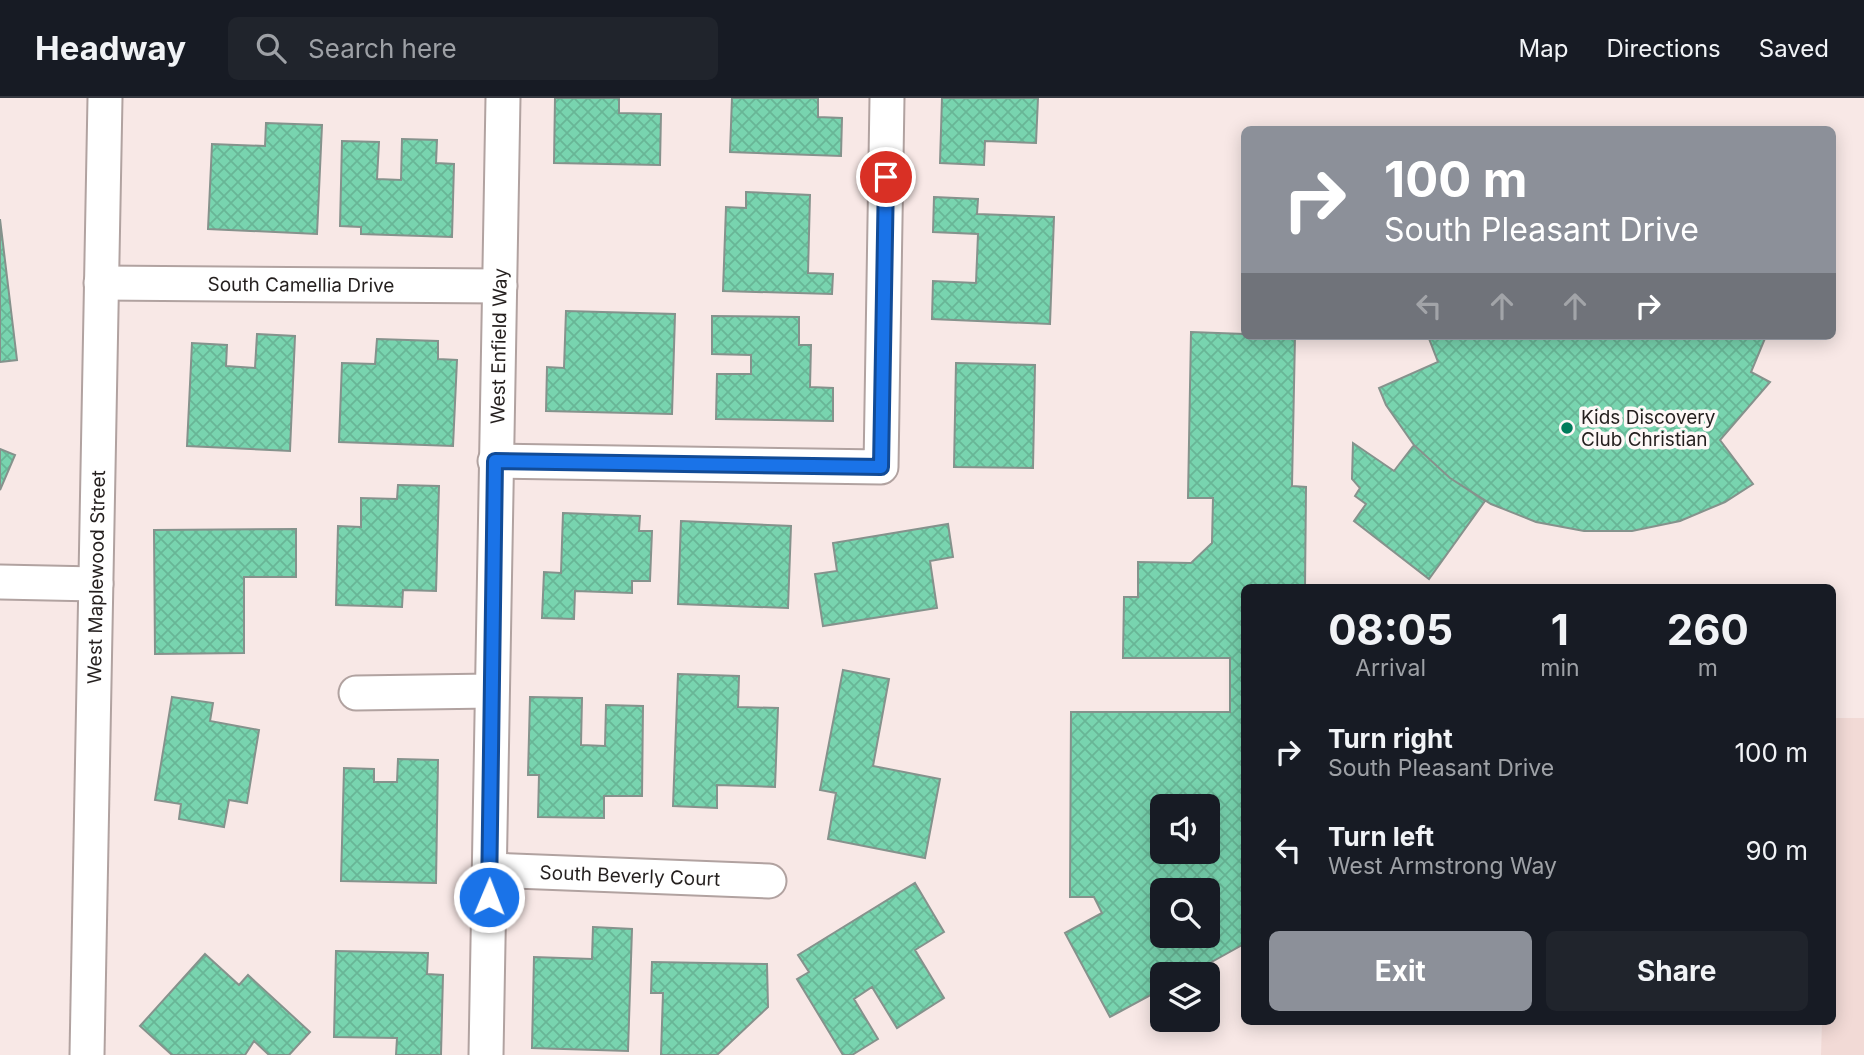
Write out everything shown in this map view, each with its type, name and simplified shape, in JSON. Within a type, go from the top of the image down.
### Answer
[{"type":"street","name":"West Maplewood Street","points":[[87,1055],[105,98]]},
{"type":"street","name":"West Enfield Way","points":[[486,1055],[503,98]]},
{"type":"street","points":[[495,461],[881,467],[887,98]]},
{"type":"street","name":"South Camellia Drive","points":[[102,284],[499,286]]},
{"type":"street","points":[[0,582],[96,584]]},
{"type":"street","points":[[356,692],[491,691]]},
{"type":"street","name":"South Beverly Court","points":[[489,870],[769,881]]},
{"type":"shaded area","points":[[1836,718],[1864,718],[1864,1055],[1821,1055],[1822,1025],[1836,1025]]},
{"type":"building","points":[[555,98],[619,98],[619,113],[661,114],[660,165],[554,163]]},
{"type":"building","points":[[732,98],[818,98],[818,117],[842,118],[841,156],[730,152]]},
{"type":"building","points":[[942,98],[1038,98],[1036,143],[985,141],[984,165],[940,163]]},
{"type":"building","points":[[266,123],[322,125],[317,234],[208,229],[212,144],[265,146]]},
{"type":"building","points":[[402,139],[437,140],[436,163],[454,164],[452,237],[361,234],[361,227],[340,226],[342,141],[379,142],[377,179],[401,180]]},
{"type":"building","points":[[746,192],[810,195],[808,273],[833,274],[832,294],[723,291],[726,207],[746,208]]},
{"type":"building","points":[[934,197],[978,199],[977,214],[1054,217],[1050,324],[932,319],[933,281],[976,283],[978,234],[933,232]]},
{"type":"building","points":[[0,219],[17,360],[0,362]]},
{"type":"building","points":[[566,311],[675,314],[672,414],[546,411],[547,367],[564,368]]},
{"type":"building","points":[[712,316],[799,317],[799,345],[811,345],[810,387],[833,388],[833,421],[716,419],[717,374],[751,374],[751,355],[712,354]]},
{"type":"building","points":[[1191,332],[1241,334],[1241,340],[1295,340],[1292,486],[1306,487],[1305,584],[1241,584],[1241,946],[1211,962],[1150,962],[1150,995],[1110,1017],[1065,933],[1102,913],[1094,897],[1070,897],[1071,712],[1230,712],[1230,658],[1123,658],[1124,597],[1138,597],[1138,562],[1191,563],[1212,543],[1213,498],[1188,498]]},
{"type":"building","points":[[257,334],[295,336],[290,451],[187,446],[192,343],[227,345],[226,366],[255,368]]},
{"type":"building","points":[[377,339],[438,341],[438,359],[457,360],[453,446],[339,442],[342,363],[375,364]]},
{"type":"building","name":"Kids Discovery Club Christian","points":[[1430,340],[1764,340],[1751,372],[1770,382],[1720,440],[1753,484],[1725,502],[1680,521],[1632,531],[1584,531],[1536,522],[1491,504],[1450,478],[1414,445],[1386,405],[1379,388],[1438,362]]},
{"type":"building","points":[[956,363],[1035,365],[1033,468],[954,467]]},
{"type":"building","points":[[1353,443],[1394,471],[1414,445],[1450,478],[1485,501],[1429,579],[1354,521],[1366,504],[1355,496],[1360,488],[1352,479]]},
{"type":"building","points":[[0,449],[15,455],[0,490]]},
{"type":"building","points":[[398,485],[439,486],[436,591],[403,590],[402,607],[336,605],[338,526],[361,527],[361,498],[397,499]]},
{"type":"building","points":[[563,513],[640,516],[639,531],[652,531],[650,581],[632,581],[632,593],[575,591],[574,619],[542,618],[544,572],[561,573]]},
{"type":"building","points":[[681,521],[791,526],[788,608],[678,604]]},
{"type":"building","points":[[948,524],[953,557],[930,561],[937,608],[823,626],[815,574],[837,571],[833,543]]},
{"type":"building","points":[[296,529],[296,577],[244,577],[244,653],[155,654],[154,530]]},
{"type":"building","points":[[843,670],[889,679],[873,766],[940,779],[925,858],[828,839],[836,793],[820,790]]},
{"type":"building","points":[[678,674],[739,676],[738,707],[778,708],[775,787],[717,785],[717,808],[673,806]]},
{"type":"building","points":[[172,697],[213,703],[210,721],[259,730],[247,803],[229,800],[224,827],[179,819],[181,804],[155,800]]},
{"type":"building","points":[[530,697],[582,698],[581,745],[605,746],[606,705],[643,706],[642,796],[604,796],[604,818],[538,817],[539,775],[528,775]]},
{"type":"building","points":[[398,759],[438,760],[436,883],[341,881],[344,768],[374,769],[374,782],[397,782]]},
{"type":"building","points":[[915,883],[944,932],[915,950],[944,998],[897,1028],[872,987],[854,999],[878,1039],[852,1055],[843,1055],[797,979],[809,972],[798,955]]},
{"type":"building","points":[[593,927],[632,929],[628,1051],[532,1048],[534,957],[592,959]]},
{"type":"building","points":[[336,951],[428,953],[427,974],[443,975],[441,1055],[396,1055],[397,1038],[334,1037]]},
{"type":"building","points":[[205,954],[239,985],[248,975],[310,1032],[289,1055],[269,1055],[254,1041],[245,1055],[172,1055],[140,1026]]},
{"type":"building","points":[[652,962],[767,964],[768,1007],[717,1055],[661,1055],[663,993],[651,993]]},
{"type":"place","name":"Kids Discovery Club Christian","points":[[1567,428]]},
{"type":"route","points":[[489,897],[495,461],[881,467],[886,177]]}]
